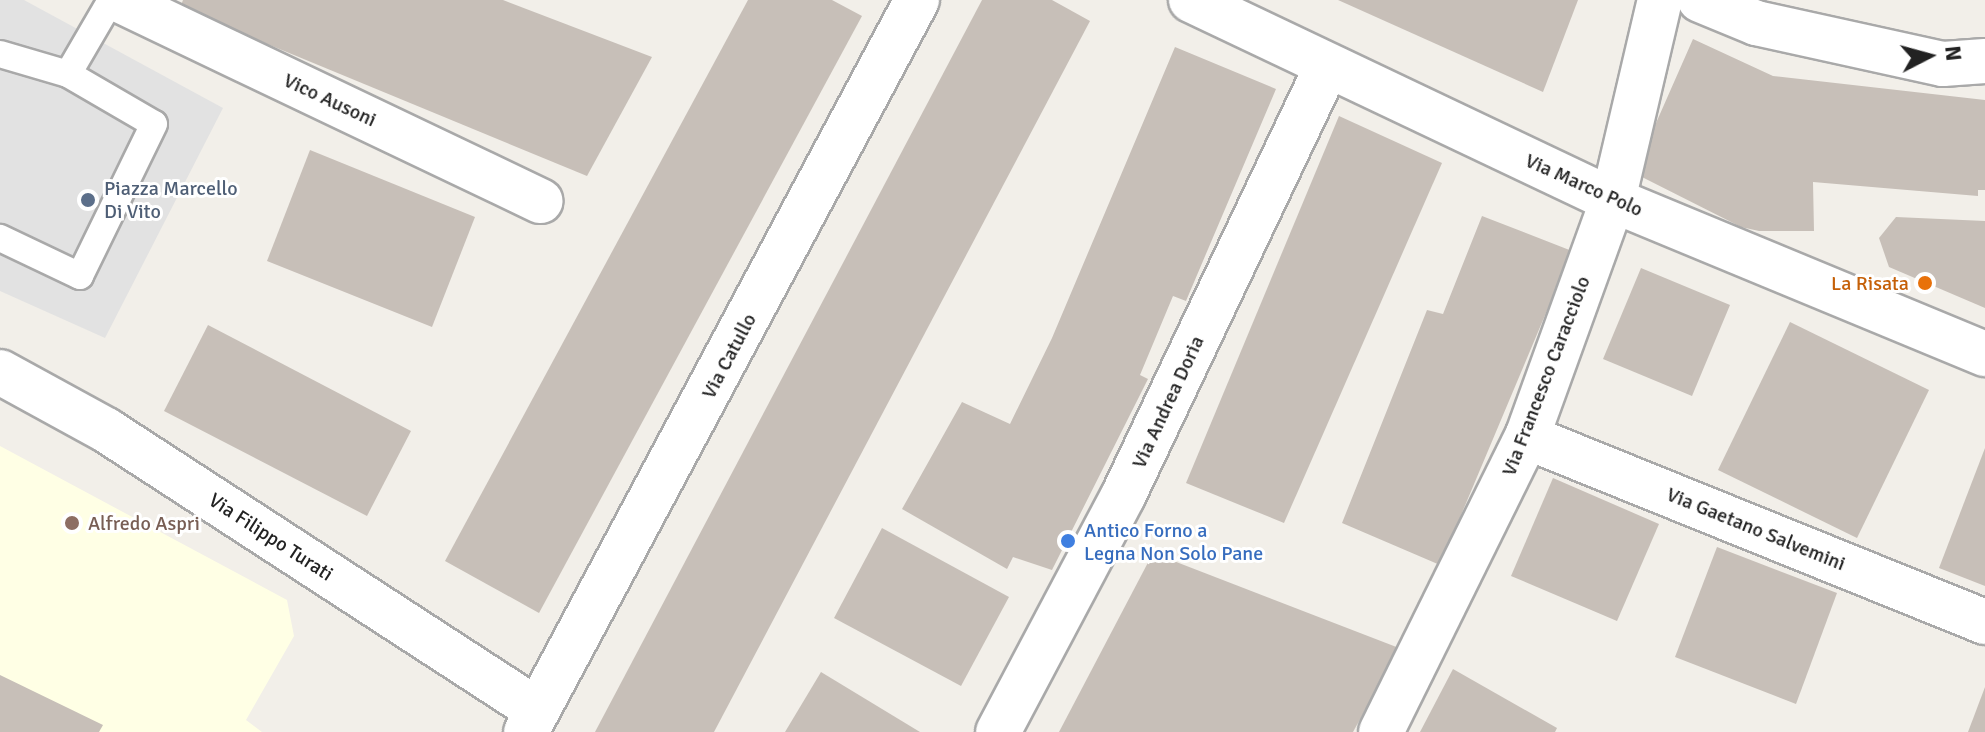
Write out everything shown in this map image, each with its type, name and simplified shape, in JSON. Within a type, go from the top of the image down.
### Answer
[{"type":"street","name":"Vico Ausoni","points":[[119,0],[541,201]]},
{"type":"street","name":"Via Catullo","points":[[531,721],[917,0]]},
{"type":"street","name":"Via Marco Polo","points":[[1191,0],[1613,200],[1985,354]]},
{"type":"street","name":"Via Francesco Caracciolo","points":[[1381,732],[1527,437],[1613,200],[1660,0]]},
{"type":"street","points":[[1700,0],[1764,12],[1943,64],[1985,61]]},
{"type":"street","name":"Via Andrea Doria","points":[[998,732],[1123,496],[1327,66]]},
{"type":"street","name":"Via Filippo Turati","points":[[0,372],[106,430],[531,721]]},
{"type":"street","name":"Via Gaetano Salvemini","points":[[1527,437],[1985,622]]},
{"type":"lane","points":[[68,74],[111,0]]},
{"type":"lane","points":[[0,54],[68,74],[154,124],[80,276],[0,238]]},
{"type":"shaded area","name":"Piazza Marcello Di Vito","points":[[0,0],[24,0],[223,108],[105,338],[0,291]]},
{"type":"shaded area","name":"Alfredo Aspri","points":[[0,446],[287,600],[294,636],[246,720],[262,732],[0,732]]},
{"type":"building","points":[[183,0],[503,0],[652,57],[587,176],[180,8]]},
{"type":"building","points":[[748,0],[832,0],[862,16],[539,613],[445,561]]},
{"type":"building","points":[[982,0],[1052,0],[1090,21],[714,732],[595,732]]},
{"type":"building","points":[[1338,0],[1578,0],[1543,92]]},
{"type":"building","points":[[1693,39],[1773,76],[1985,100],[1985,190],[1978,190],[1978,196],[1813,182],[1814,231],[1759,231],[1741,227],[1634,173]]},
{"type":"building","points":[[1175,47],[1276,89],[1186,301],[1173,296],[1140,375],[1148,379],[1052,570],[1013,557],[1007,569],[902,509],[962,402],[1010,424],[1052,338]]},
{"type":"building","points":[[1339,116],[1442,163],[1284,523],[1186,483]]},
{"type":"building","points":[[310,150],[475,217],[432,327],[267,261]]},
{"type":"building","points":[[1482,216],[1572,251],[1440,565],[1342,523],[1427,310],[1443,314]]},
{"type":"building","points":[[1896,217],[1985,221],[1985,308],[1889,267],[1879,238]]},
{"type":"building","points":[[1641,268],[1730,305],[1692,396],[1603,359]]},
{"type":"building","points":[[1790,322],[1929,390],[1857,538],[1718,470]]},
{"type":"building","points":[[208,325],[411,431],[367,516],[164,411]]},
{"type":"building","points":[[1985,448],[1985,586],[1939,568]]},
{"type":"building","points":[[1553,478],[1659,524],[1617,621],[1511,576]]},
{"type":"building","points":[[882,528],[1009,597],[961,686],[834,618]]},
{"type":"building","points":[[1717,547],[1837,593],[1796,704],[1675,657]]},
{"type":"building","points":[[1153,553],[1399,648],[1353,732],[1059,732]]},
{"type":"building","points":[[1453,669],[1557,728],[1555,732],[1420,732]]},
{"type":"building","points":[[821,672],[920,732],[785,732]]},
{"type":"building","points":[[0,675],[103,725],[99,732],[0,732]]},
{"type":"building","points":[[1985,687],[1985,732],[1968,732]]},
{"type":"place","name":"Piazza Marcello Di Vito","points":[[88,200]]},
{"type":"place","name":"La Risata","points":[[1925,283]]},
{"type":"place","name":"Alfredo Aspri","points":[[72,523]]},
{"type":"place","name":"Antico Forno a Legna Non Solo Pane","points":[[1068,541]]}]
